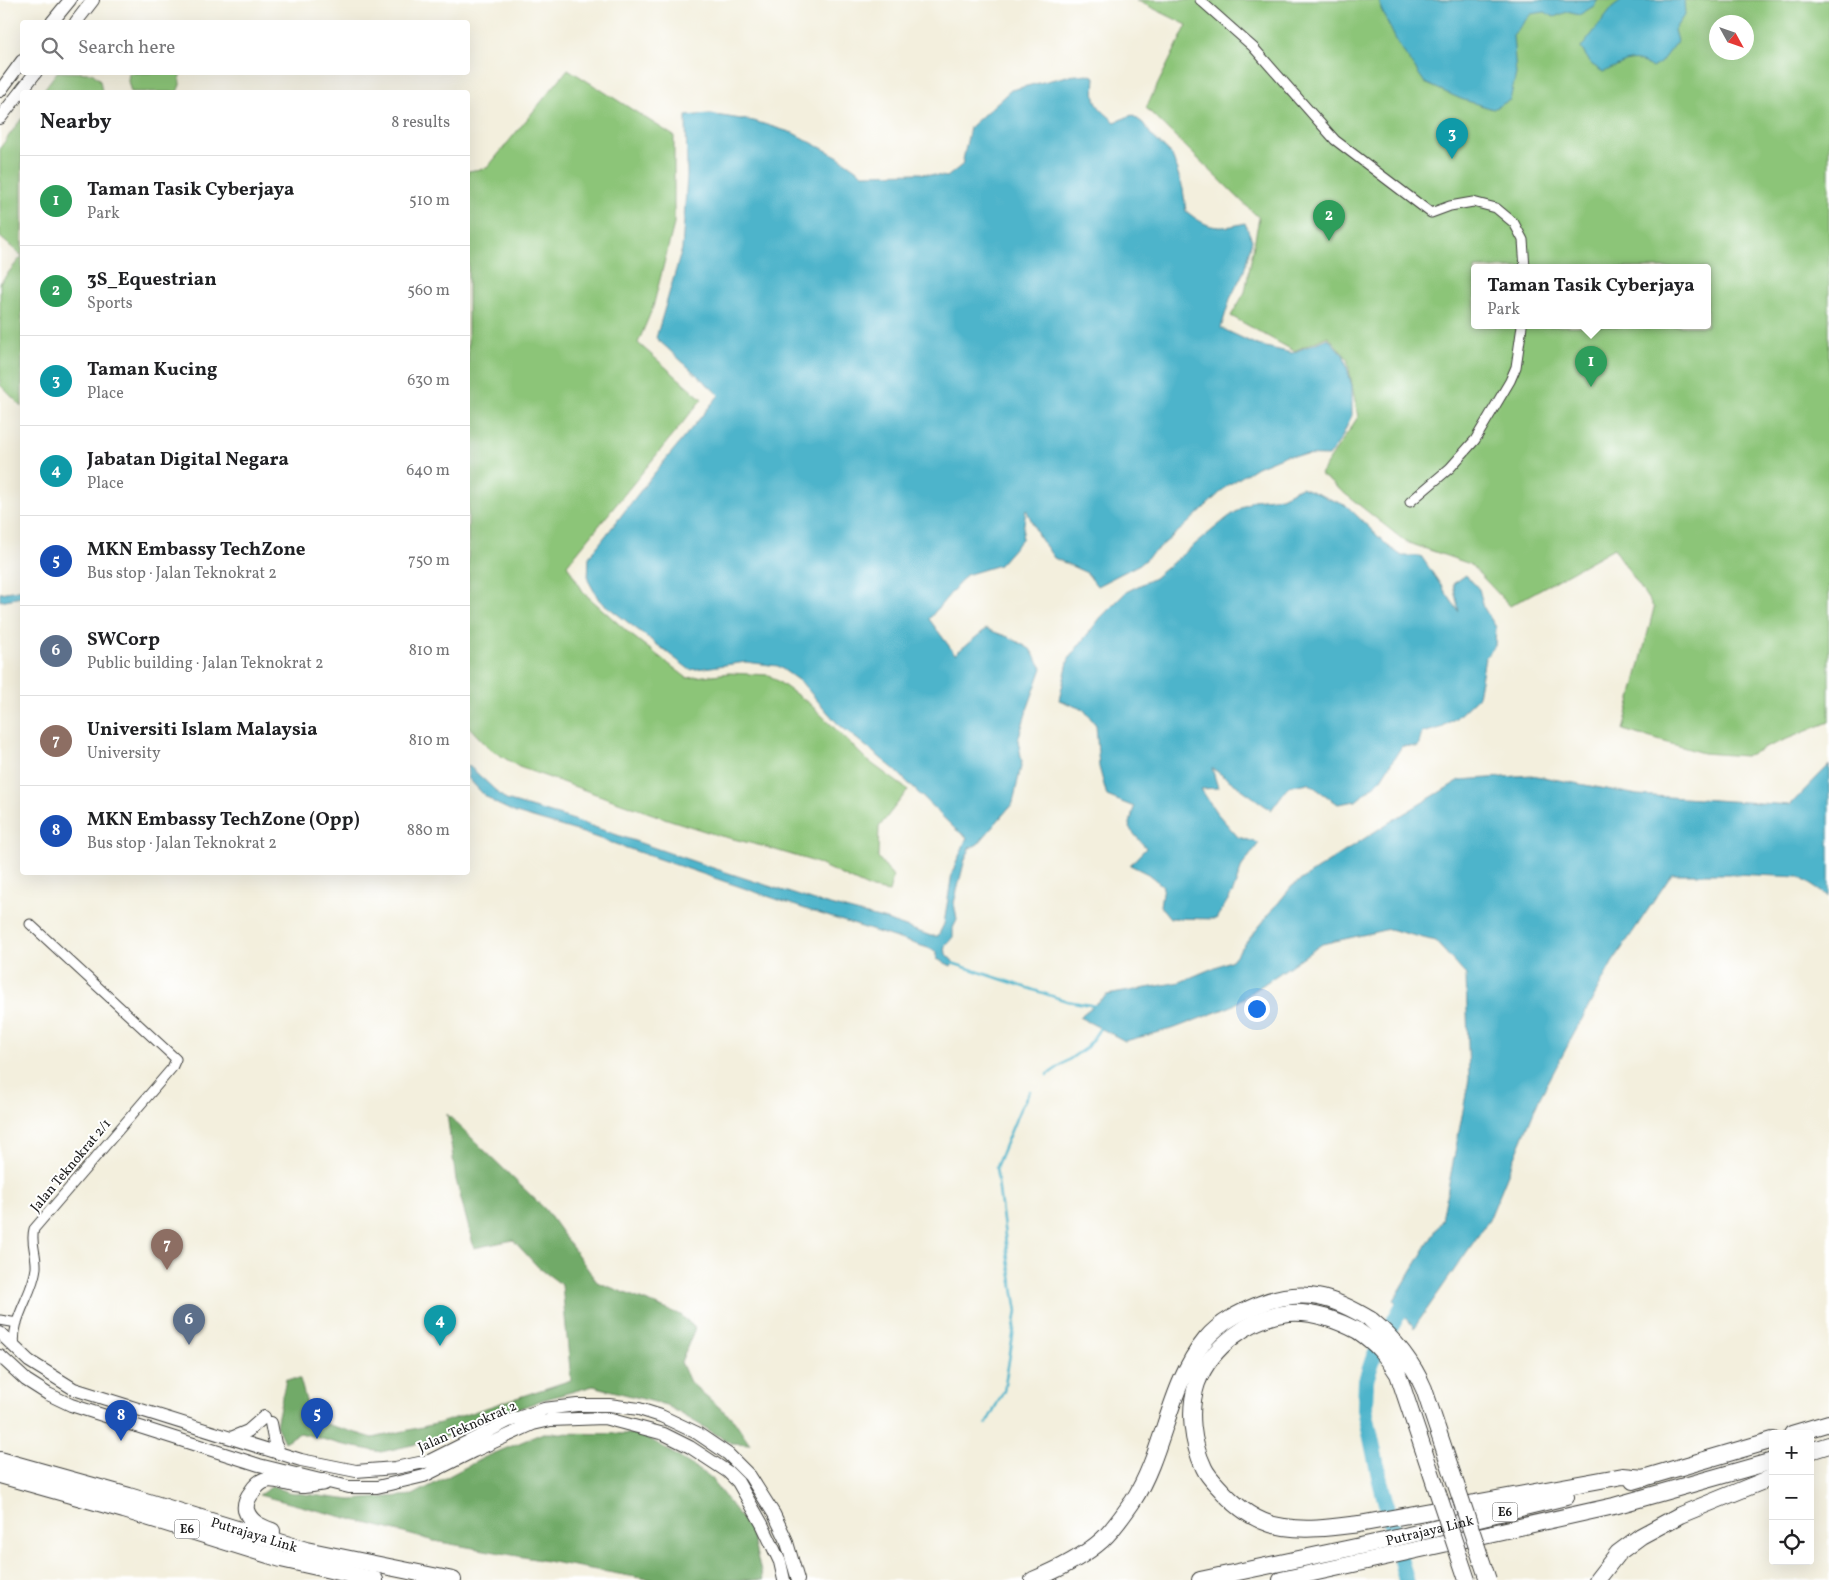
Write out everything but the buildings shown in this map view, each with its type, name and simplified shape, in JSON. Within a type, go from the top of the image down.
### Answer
[{"type":"highway","points":[[1034,1580],[1061,1567],[1102,1540],[1126,1510],[1142,1484],[1187,1370],[1207,1338],[1224,1323],[1242,1312],[1286,1296],[1306,1295],[1326,1298],[1350,1307],[1371,1320],[1391,1337],[1416,1371],[1424,1389],[1488,1580]]},
{"type":"highway","points":[[1467,1580],[1398,1374],[1386,1355],[1374,1342],[1358,1331],[1322,1316],[1289,1313],[1252,1325],[1236,1334],[1221,1347],[1208,1364],[1197,1384],[1192,1406],[1192,1429],[1204,1470],[1234,1504],[1252,1516],[1282,1527],[1318,1529],[1359,1524],[1623,1476],[1644,1478]]},
{"type":"highway","points":[[1805,1430],[1829,1423]]},
{"type":"highway","name":"Putrajaya Link","points":[[1200,1580],[1384,1541],[1644,1478],[1769,1441]]},
{"type":"highway","name":"Putrajaya Link","points":[[0,1460],[130,1496],[306,1550],[453,1580]]},
{"type":"highway","name":"Putrajaya Link","points":[[1281,1580],[1614,1506],[1769,1463]]},
{"type":"highway","name":"Putrajaya Link","points":[[0,1475],[124,1510],[281,1558],[375,1580]]},
{"type":"highway","points":[[324,1482],[301,1485],[264,1479],[256,1485],[246,1505],[246,1510],[252,1521],[258,1526],[308,1544],[324,1554]]},
{"type":"highway","points":[[1597,1580],[1618,1553],[1641,1536],[1680,1515],[1769,1479]]},
{"type":"main road","points":[[54,20],[70,0]]},
{"type":"main road","points":[[78,20],[94,0]]},
{"type":"main road","points":[[0,91],[20,64]]},
{"type":"main road","points":[[22,90],[34,75]]},
{"type":"main road","points":[[0,118],[20,92]]},
{"type":"main road","name":"Jalan Teknokrat 2","points":[[0,1333],[28,1361],[74,1389],[301,1460],[356,1471],[395,1468],[429,1461],[510,1421],[544,1409],[576,1405],[609,1405],[639,1409],[661,1416],[697,1433],[728,1454],[750,1476],[774,1514],[786,1539],[798,1580]]},
{"type":"main road","name":"Jalan Teknokrat 2","points":[[0,1356],[26,1380],[48,1394],[71,1405],[259,1465],[349,1487],[377,1487],[424,1476],[474,1450],[533,1424],[551,1420],[604,1418],[664,1434],[690,1447],[728,1472],[738,1482],[762,1524],[780,1562],[784,1580]]},
{"type":"main road","points":[[231,1438],[267,1420],[279,1452]]},
{"type":"street","points":[[1200,0],[1253,46],[1335,140],[1431,213],[1450,206],[1473,202],[1496,208],[1514,223],[1523,240],[1525,264]]},
{"type":"street","points":[[1410,502],[1450,468],[1475,440],[1510,382],[1516,367],[1522,329]]},
{"type":"street","name":"Jalan Teknokrat 2/1","points":[[15,1348],[16,1323],[32,1285],[36,1266],[31,1239],[34,1229],[172,1068],[176,1059],[30,924]]},
{"type":"street","points":[[0,1320],[16,1323]]},
{"type":"green space","points":[[1136,0],[1829,0],[1829,722],[1745,756],[1703,753],[1623,730],[1654,608],[1614,548],[1510,606],[1470,564],[1406,542],[1320,474],[1358,417],[1347,358],[1328,336],[1294,351],[1231,316],[1245,292],[1259,218],[1146,108],[1187,25]]},
{"type":"green space","points":[[568,69],[674,136],[674,224],[653,307],[638,343],[702,399],[567,565],[584,593],[630,634],[687,678],[729,673],[769,675],[810,704],[867,760],[908,790],[879,827],[878,857],[893,877],[889,892],[872,889],[812,861],[717,835],[519,767],[490,749],[470,728],[470,171],[487,168]]},
{"type":"green space","points":[[55,75],[94,75],[100,80],[102,90],[44,90]]},
{"type":"green space","points":[[129,75],[180,75],[178,90],[130,90]]},
{"type":"green space","points":[[20,121],[20,254],[0,237],[0,148]]},
{"type":"green space","points":[[20,258],[20,405],[0,385],[0,283]]},
{"type":"green space","points":[[447,1114],[545,1209],[597,1282],[681,1315],[695,1328],[681,1362],[690,1382],[734,1420],[750,1444],[731,1443],[666,1405],[593,1386],[542,1400],[439,1439],[381,1452],[340,1444],[300,1433],[284,1442],[276,1425],[286,1379],[300,1379],[307,1404],[326,1424],[373,1438],[440,1423],[571,1380],[562,1285],[538,1267],[513,1240],[474,1248],[456,1180]]},
{"type":"green space","points":[[543,1433],[642,1434],[709,1476],[751,1531],[763,1580],[656,1580],[641,1578],[434,1541],[259,1495],[273,1486],[288,1492],[351,1500],[413,1495],[483,1458]]},
{"type":"water","points":[[1379,0],[1598,0],[1594,6],[1579,15],[1567,12],[1554,17],[1545,12],[1531,14],[1513,35],[1516,74],[1510,100],[1493,109],[1461,99],[1425,83],[1398,44],[1381,9]]},
{"type":"water","points":[[1623,0],[1684,0],[1685,14],[1674,30],[1677,41],[1660,63],[1652,68],[1639,61],[1628,61],[1603,72],[1591,64],[1581,48],[1613,7]]},
{"type":"water","points":[[1088,74],[1095,77],[1094,93],[1099,107],[1115,122],[1132,115],[1143,123],[1152,136],[1172,155],[1183,189],[1186,211],[1207,225],[1227,227],[1245,223],[1252,240],[1244,271],[1230,299],[1221,328],[1257,345],[1292,353],[1328,338],[1344,356],[1352,386],[1352,415],[1341,439],[1329,456],[1286,455],[1257,467],[1227,486],[1186,525],[1140,564],[1097,586],[1087,573],[1054,558],[1038,535],[1026,509],[1022,539],[999,565],[966,575],[929,619],[955,654],[986,629],[1011,638],[1030,649],[1042,668],[1018,740],[1022,762],[1013,803],[978,844],[968,849],[954,903],[957,920],[953,928],[953,937],[945,946],[946,954],[953,961],[951,966],[937,959],[937,952],[928,948],[808,910],[577,831],[516,813],[495,803],[482,793],[470,780],[470,767],[506,800],[568,818],[815,901],[886,920],[931,936],[938,936],[944,924],[952,873],[967,837],[955,829],[894,769],[837,723],[802,683],[778,666],[746,662],[690,670],[599,600],[588,580],[589,557],[652,476],[719,395],[656,338],[682,249],[687,176],[686,116],[709,114],[754,121],[793,133],[837,156],[863,174],[920,173],[947,177],[962,165],[970,127],[1011,90],[1067,76]]},
{"type":"water","points":[[1301,487],[1347,506],[1388,546],[1402,556],[1421,556],[1459,612],[1453,584],[1466,575],[1479,589],[1484,608],[1496,627],[1495,646],[1485,658],[1478,697],[1456,718],[1440,728],[1422,733],[1418,747],[1402,746],[1381,779],[1356,801],[1338,804],[1308,783],[1288,787],[1271,810],[1212,768],[1218,788],[1201,789],[1216,812],[1238,837],[1259,843],[1242,866],[1233,892],[1216,919],[1170,918],[1160,906],[1163,886],[1148,874],[1130,865],[1146,848],[1129,828],[1134,807],[1107,796],[1099,767],[1096,725],[1084,710],[1059,700],[1069,658],[1101,617],[1126,592],[1154,578],[1227,518],[1253,500],[1281,497]]},
{"type":"water","points":[[20,589],[20,597],[0,601],[0,593]]},
{"type":"water","points":[[1829,765],[1829,897],[1799,877],[1672,874],[1612,963],[1538,1101],[1489,1220],[1414,1328],[1394,1300],[1442,1220],[1469,1079],[1466,975],[1435,941],[1389,929],[1322,944],[1232,1006],[1175,1028],[1125,1041],[1079,1017],[1107,995],[1180,982],[1232,960],[1292,886],[1385,825],[1460,780],[1532,775],[1638,795],[1790,805]]},
{"type":"waterway","points":[[952,963],[1067,1001],[1096,1006]]},
{"type":"waterway","points":[[1047,1075],[1087,1047],[1101,1027]]},
{"type":"waterway","points":[[986,1424],[1004,1391],[1017,1311],[996,1167],[1020,1109],[1030,1091]]},
{"type":"waterway","points":[[1406,1580],[1380,1481],[1365,1409],[1366,1380],[1373,1359],[1411,1291]]},
{"type":"place","name":"Taman Kucing","points":[[1452,159]]},
{"type":"place","name":"3S_Equestrian","points":[[1329,241]]},
{"type":"place","name":"Taman Tasik Cyberjaya","points":[[1591,387]]},
{"type":"place","name":"Universiti Islam Malaysia","points":[[167,1270]]},
{"type":"place","name":"SWCorp","points":[[189,1345]]},
{"type":"place","name":"Jabatan Digital Negara","points":[[440,1346]]},
{"type":"place","name":"MKN Embassy TechZone","points":[[317,1439]]},
{"type":"place","name":"MKN Embassy TechZone (Opp)","points":[[121,1441]]}]
